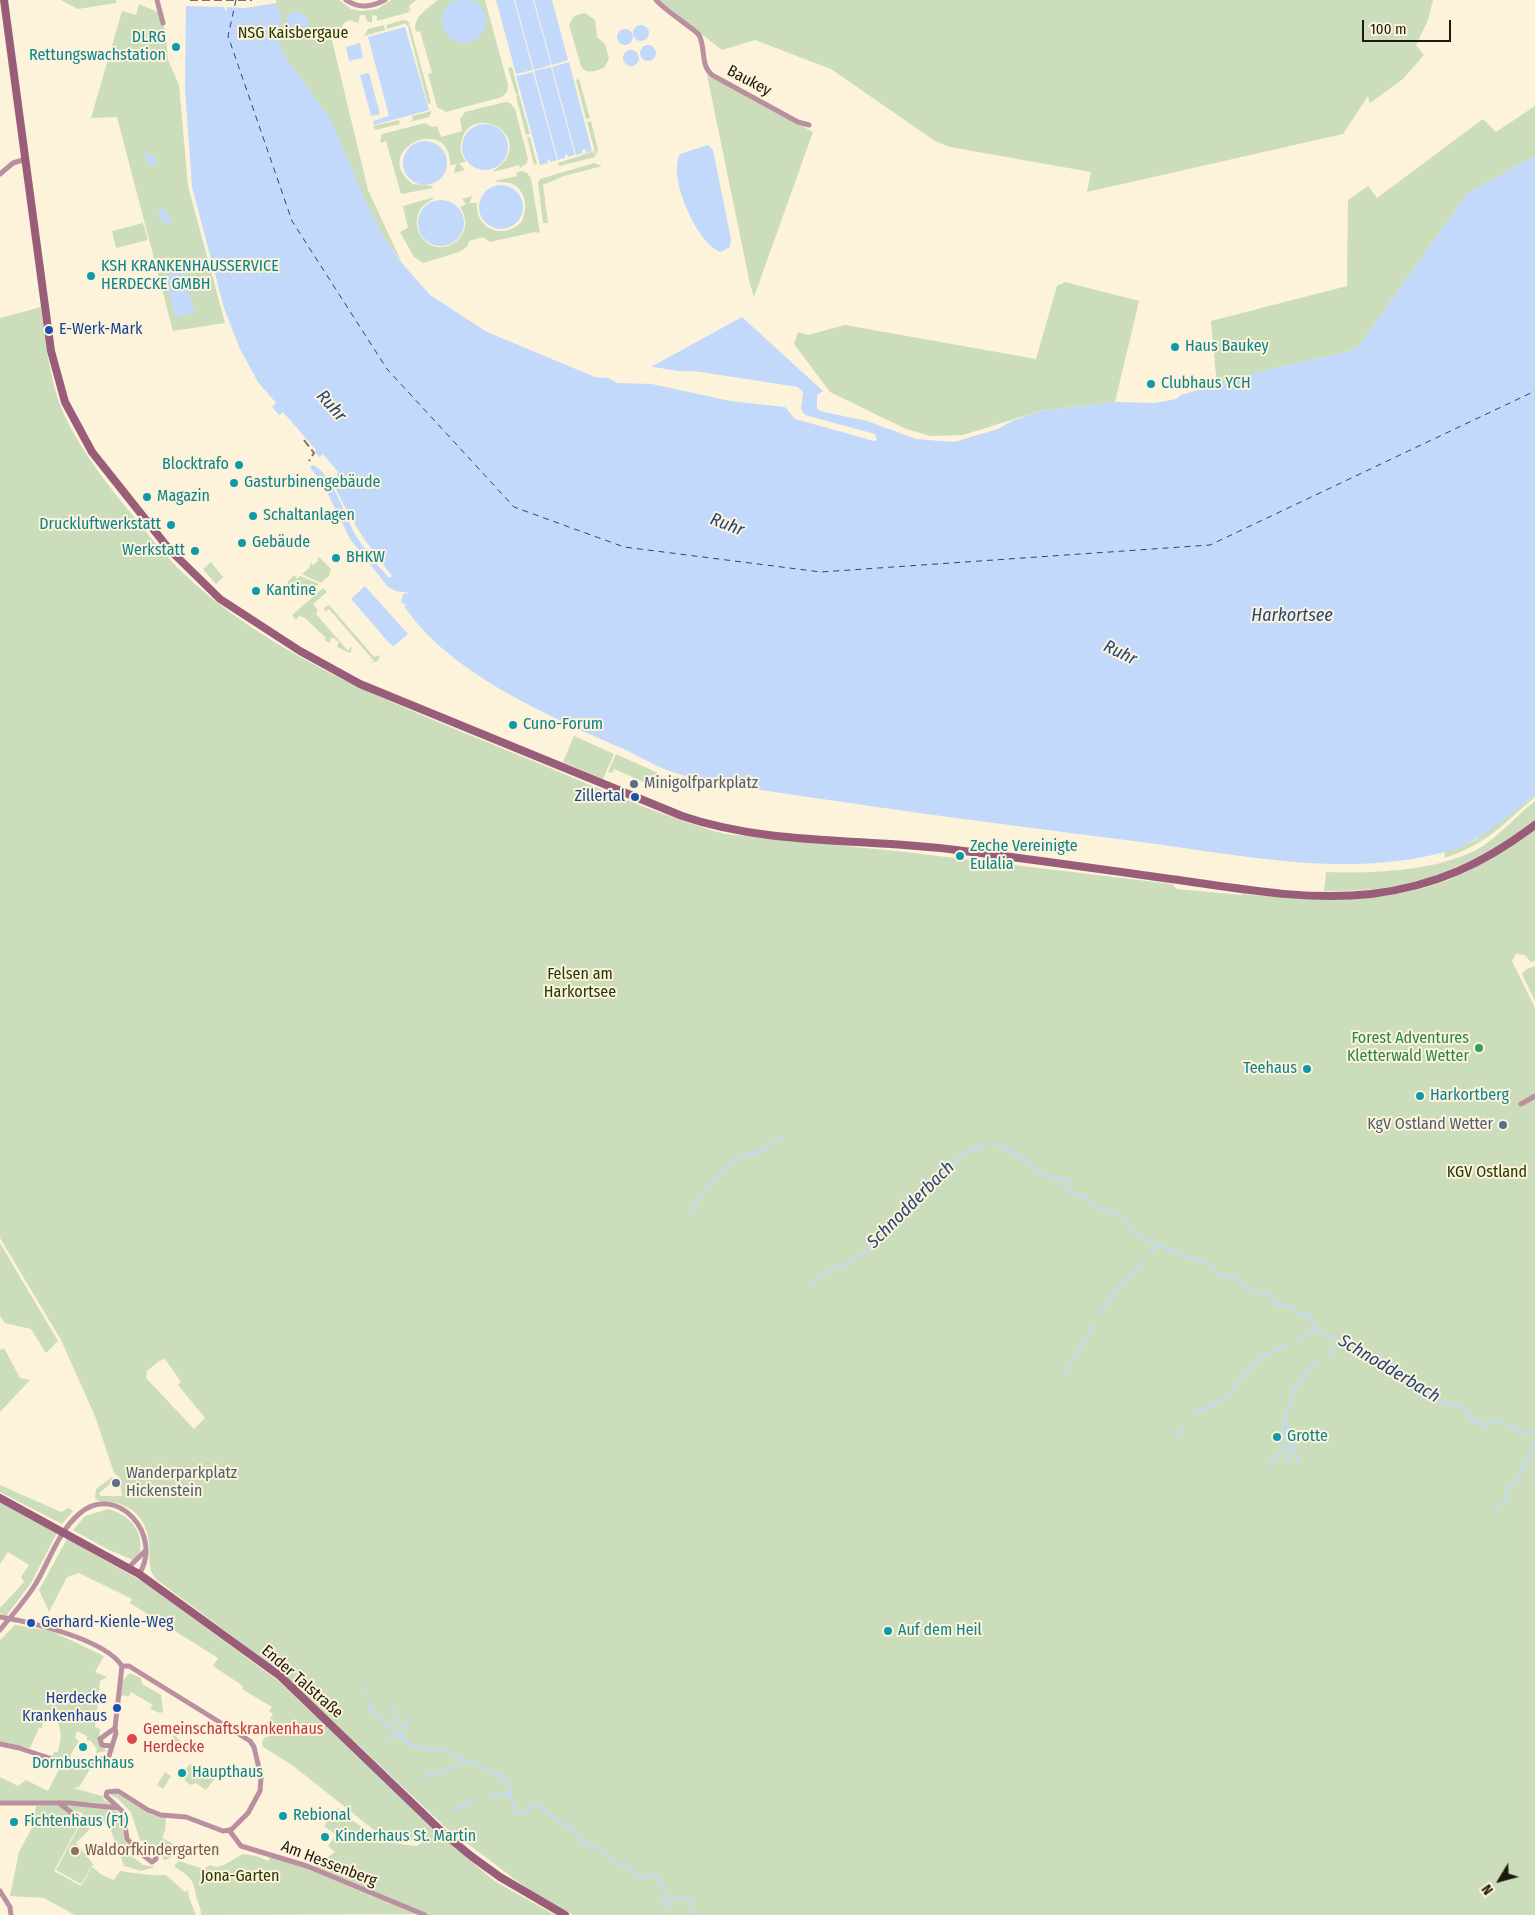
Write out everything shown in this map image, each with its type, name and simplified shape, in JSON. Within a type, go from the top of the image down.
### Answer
[{"type":"main road","points":[[4,0],[57,381],[72,419],[92,452],[169,549],[208,588],[234,609],[323,664],[360,684],[670,811],[718,826],[768,835],[954,849],[1273,892],[1350,895],[1416,886],[1452,875],[1494,853],[1535,825]]},
{"type":"main road","name":"Ender Talstraße","points":[[0,1498],[139,1574],[280,1676],[440,1830],[471,1856],[508,1881],[565,1915]]},
{"type":"street","points":[[346,0],[353,5],[365,7],[385,0]]},
{"type":"street","name":"Baukey","points":[[656,0],[700,37],[705,67],[712,75],[798,122],[809,125]]},
{"type":"street","points":[[157,2],[163,23]]},
{"type":"street","points":[[0,174],[12,163],[26,159]]},
{"type":"street","points":[[1521,1104],[1535,1096]]},
{"type":"street","points":[[1,1628],[35,1585],[72,1520],[86,1508],[106,1504],[117,1506],[128,1512],[138,1522],[144,1532],[145,1561],[139,1574]]},
{"type":"street","points":[[129,1568],[144,1552]]},
{"type":"street","points":[[0,1617],[42,1625],[76,1637],[117,1658],[122,1666],[113,1730],[116,1733],[108,1756]]},
{"type":"street","points":[[122,1666],[129,1666],[250,1741],[254,1747],[261,1777],[260,1792],[240,1824],[223,1831],[186,1817],[161,1816],[148,1810],[118,1790],[107,1792],[106,1796],[124,1814],[127,1839],[142,1852]]},
{"type":"street","points":[[111,1746],[104,1746],[100,1742],[102,1735],[113,1730]]},
{"type":"street","points":[[0,1744],[82,1767],[108,1756]]},
{"type":"street","points":[[99,1755],[108,1756]]},
{"type":"street","points":[[0,1803],[58,1803],[119,1808]]},
{"type":"street","points":[[58,1803],[85,1823]]},
{"type":"street","name":"Am Hessenberg","points":[[229,1830],[241,1846],[307,1866],[425,1915]]},
{"type":"street","points":[[0,1891],[10,1907],[11,1915]]},
{"type":"street","points":[[5,1915],[10,1907]]},
{"type":"green space","points":[[61,0],[116,0],[116,3],[78,9]]},
{"type":"green space","name":"NSG Kaisbergaue","points":[[255,0],[339,0],[351,9],[362,11],[377,9],[392,0],[416,0],[409,6],[411,12],[406,6],[410,12],[377,21],[377,16],[372,15],[372,23],[367,21],[365,15],[360,15],[358,23],[350,20],[344,23],[340,30],[330,32],[368,190],[401,261],[385,239],[369,247]]},
{"type":"green space","points":[[438,0],[485,0],[508,85],[507,92],[502,97],[446,112],[437,107],[428,74],[432,73],[420,31],[416,32],[415,27],[421,14]]},
{"type":"green space","points":[[658,0],[1433,0],[1428,20],[1416,45],[1424,55],[1403,79],[1370,103],[1368,96],[1343,134],[1087,192],[1091,172],[950,147],[935,141],[831,69],[755,40],[722,50]]},
{"type":"green space","points":[[139,4],[160,13],[166,35],[168,60],[179,85],[188,186],[225,323],[173,331],[117,117],[91,118],[122,11],[136,15]]},
{"type":"green space","points":[[585,13],[595,20],[597,37],[605,44],[609,59],[604,68],[591,72],[585,71],[581,66],[569,25],[574,16]]},
{"type":"green space","points":[[403,20],[408,21],[410,25],[407,26],[406,23],[387,29],[386,25]]},
{"type":"green space","points":[[384,25],[385,30],[364,36],[368,29]]},
{"type":"green space","points":[[410,26],[431,103],[428,104],[408,27]]},
{"type":"green space","points":[[512,67],[519,94],[516,95],[508,68]]},
{"type":"green space","points":[[707,75],[813,132],[754,297],[750,284]]},
{"type":"green space","points":[[579,79],[590,118],[586,119],[576,80]]},
{"type":"green space","points":[[519,95],[530,134],[526,135],[516,96]]},
{"type":"green space","points":[[505,102],[510,103],[515,109],[528,159],[526,164],[520,168],[519,165],[493,172],[506,159],[510,148],[508,139],[503,131],[494,125],[476,124],[468,129],[461,142],[461,151],[466,162],[459,163],[465,170],[454,173],[456,164],[450,165],[447,149],[438,141],[427,139],[415,142],[405,149],[400,159],[402,171],[413,184],[432,186],[433,188],[401,194],[386,141],[380,143],[382,134],[425,123],[432,127],[437,126],[441,137],[462,131],[460,119],[465,112]]},
{"type":"green space","points":[[1535,106],[1535,156],[1467,194],[1358,347],[1350,351],[1259,372],[1217,386],[1211,321],[1347,286],[1348,200],[1368,186],[1377,198],[1483,119],[1496,132]]},
{"type":"green space","points":[[432,111],[429,117],[409,122],[413,120],[412,116]]},
{"type":"green space","points":[[399,120],[400,124],[375,130],[373,126]]},
{"type":"green space","points":[[591,121],[598,150],[596,156],[587,122]]},
{"type":"green space","points":[[527,137],[530,137],[537,164],[534,165]]},
{"type":"green space","points":[[594,151],[595,157],[559,166],[558,163]]},
{"type":"green space","points":[[594,163],[602,166],[564,176],[543,185],[548,223],[543,223],[538,183],[540,179]]},
{"type":"green space","points":[[520,171],[526,172],[531,178],[540,233],[535,232],[490,242],[483,237],[469,241],[467,247],[459,252],[423,263],[414,257],[400,232],[408,228],[403,206],[435,197],[420,209],[417,223],[420,234],[427,243],[436,247],[445,247],[454,243],[460,237],[464,229],[465,218],[460,207],[466,204],[462,199],[472,196],[470,203],[477,203],[478,213],[486,226],[493,230],[508,230],[522,221],[525,210],[524,199],[515,186],[510,183],[495,181],[517,176],[516,173]]},
{"type":"green space","points":[[143,223],[148,240],[116,248],[112,231]]},
{"type":"green space","points":[[1065,282],[1139,301],[1115,402],[1040,411],[963,435],[931,436],[906,429],[830,392],[794,344],[798,332],[808,335],[845,325],[1036,359],[1057,286]]},
{"type":"green space","points":[[41,307],[54,385],[62,410],[82,448],[116,495],[167,557],[196,585],[230,613],[305,660],[384,699],[614,795],[697,826],[725,834],[905,852],[1172,884],[1177,889],[1242,895],[1326,899],[1383,896],[1437,884],[1473,868],[1535,828],[1535,961],[1531,962],[1525,955],[1516,954],[1512,961],[1535,1008],[1535,1915],[573,1915],[532,1892],[444,1826],[282,1673],[157,1580],[150,1567],[147,1533],[139,1517],[126,1506],[98,1501],[95,1498],[96,1489],[112,1477],[115,1480],[99,1493],[101,1496],[122,1496],[119,1477],[114,1473],[95,1416],[61,1340],[0,1238],[0,318]],"holes":[[[165,1359],[181,1382],[178,1385],[205,1418],[194,1429],[146,1378],[147,1371],[159,1361]]]},
{"type":"green space","points":[[318,556],[331,569],[329,576],[321,583],[302,574],[310,567],[310,563],[313,565],[318,561]]},
{"type":"green space","points":[[211,562],[223,577],[216,584],[203,569]]},
{"type":"green space","points":[[295,575],[296,579],[300,576],[319,584],[305,595],[298,596],[287,582]]},
{"type":"green space","points":[[323,588],[327,592],[313,604],[318,610],[316,614],[348,651],[352,648],[350,653],[337,647],[339,642],[332,637],[329,643],[325,640],[326,638],[305,618],[299,616],[296,620],[292,615]]},
{"type":"green space","points":[[329,605],[374,657],[380,655],[378,661],[370,663],[374,661],[329,609],[325,612],[324,608]]},
{"type":"green space","points":[[574,736],[614,754],[603,779],[563,762]]},
{"type":"green space","points":[[616,754],[660,774],[655,787],[614,769],[612,773],[608,772]]},
{"type":"green space","points":[[1535,795],[1503,825],[1483,840],[1459,853],[1444,858],[1445,852],[1474,841]]},
{"type":"green space","points":[[1535,801],[1535,821],[1485,853],[1461,865],[1410,883],[1384,888],[1355,891],[1324,891],[1326,872],[1407,869],[1448,861],[1467,854],[1490,841]]},
{"type":"green space","points":[[1535,966],[1535,1001],[1522,974],[1525,970]]},
{"type":"green space","points":[[0,1243],[58,1341],[46,1353],[31,1329],[5,1323],[0,1316]]},
{"type":"green space","points":[[4,1348],[20,1378],[30,1380],[0,1412],[0,1350]]},
{"type":"green space","points":[[0,1485],[61,1512],[69,1508],[73,1511],[62,1524],[0,1492]]},
{"type":"green space","points":[[0,1502],[57,1533],[31,1583],[6,1616],[0,1613],[0,1608],[24,1582],[21,1577],[29,1565],[8,1552],[0,1564]]},
{"type":"green space","points":[[108,1509],[128,1519],[137,1530],[140,1552],[133,1560],[109,1550],[73,1530],[85,1516]]},
{"type":"green space","points":[[67,1539],[143,1582],[277,1680],[468,1859],[496,1882],[555,1915],[429,1915],[314,1867],[335,1852],[328,1846],[336,1835],[324,1826],[338,1808],[365,1830],[383,1839],[417,1846],[427,1838],[424,1835],[408,1842],[379,1834],[292,1765],[263,1747],[264,1738],[288,1729],[283,1727],[255,1735],[259,1728],[263,1730],[273,1714],[269,1711],[272,1707],[242,1689],[243,1686],[213,1666],[218,1658],[130,1603],[132,1599],[79,1573],[67,1577],[49,1612],[39,1590]]},
{"type":"green space","points":[[15,1625],[51,1631],[104,1656],[95,1672],[107,1677],[100,1681],[95,1727],[100,1729],[99,1738],[106,1751],[96,1753],[97,1749],[90,1740],[87,1741],[87,1736],[77,1731],[75,1738],[79,1741],[71,1754],[70,1762],[52,1756],[54,1752],[58,1752],[61,1737],[57,1722],[43,1721],[42,1728],[39,1728],[30,1748],[0,1742],[0,1640]]},
{"type":"green space","points":[[130,1673],[141,1678],[142,1684],[161,1695],[163,1712],[160,1713],[150,1709],[153,1705],[131,1692],[128,1697],[124,1695],[121,1697],[123,1680]]},
{"type":"green space","points":[[174,1735],[190,1750],[187,1755],[170,1742]]},
{"type":"green space","points":[[62,1764],[82,1768],[92,1766],[79,1787],[73,1788],[102,1796],[104,1800],[114,1806],[91,1802],[0,1801],[0,1777],[18,1786],[26,1780],[48,1791]]},
{"type":"green space","points":[[190,1764],[216,1777],[206,1790],[196,1783],[191,1785],[185,1781],[185,1776],[182,1780],[177,1776],[183,1767],[186,1769]]},
{"type":"green space","points":[[165,1772],[171,1776],[163,1789],[157,1785]]},
{"type":"green space","points":[[116,1793],[152,1815],[166,1818],[162,1838],[176,1845],[173,1849],[176,1852],[170,1858],[164,1860],[156,1848],[140,1840],[131,1812],[117,1798],[110,1795]]},
{"type":"green space","points":[[59,1805],[81,1821],[54,1871],[81,1886],[92,1867],[102,1875],[114,1880],[120,1871],[148,1875],[166,1875],[185,1892],[188,1890],[196,1915],[75,1915],[44,1898],[10,1896],[19,1852],[34,1824],[36,1806]]},
{"type":"green space","points":[[66,1805],[110,1809],[118,1812],[122,1820],[124,1840],[138,1854],[131,1853],[117,1844],[108,1824],[91,1817],[87,1822],[82,1813],[67,1808]]},
{"type":"green space","points":[[81,1823],[90,1829],[76,1843],[94,1865],[81,1884],[56,1870]]},
{"type":"green space","points":[[118,1848],[143,1865],[155,1867],[141,1871],[124,1866],[121,1857],[114,1852]]},
{"type":"green space","name":"Jona-Garten","points":[[243,1854],[256,1856],[268,1861],[271,1856],[308,1867],[419,1914],[201,1915],[192,1881],[174,1866],[179,1861],[204,1869],[210,1865],[218,1867]]},
{"type":"water","points":[[464,-1],[476,3],[482,9],[486,21],[482,33],[476,39],[464,43],[452,39],[446,33],[442,21],[446,9],[452,3]]},
{"type":"water","name":"Harkortsee","points":[[273,0],[281,15],[278,40],[283,54],[330,118],[369,209],[386,240],[401,262],[430,295],[487,332],[595,377],[608,378],[617,383],[652,384],[730,401],[785,407],[795,419],[874,441],[877,440],[875,434],[805,415],[801,409],[803,392],[798,387],[694,371],[651,367],[742,317],[823,391],[817,395],[817,408],[820,411],[867,421],[916,439],[954,442],[998,429],[1012,421],[1040,411],[1115,402],[1155,403],[1176,399],[1181,395],[1258,372],[1350,351],[1358,347],[1467,194],[1535,156],[1535,795],[1482,836],[1445,852],[1407,860],[1368,864],[1290,862],[919,813],[704,781],[664,769],[557,719],[499,688],[445,651],[423,630],[404,606],[407,605],[401,603],[403,594],[410,593],[396,591],[388,587],[350,539],[325,488],[310,467],[313,465],[320,470],[332,486],[355,534],[363,546],[389,578],[392,576],[374,553],[347,511],[334,485],[338,472],[323,454],[319,457],[315,452],[316,450],[283,412],[279,415],[272,407],[276,403],[258,382],[240,349],[224,308],[192,187],[185,88],[186,2]]},
{"type":"water","points":[[496,0],[514,0],[533,70],[516,74]]},
{"type":"water","points":[[515,0],[533,0],[551,65],[534,70]]},
{"type":"water","points":[[534,0],[552,0],[568,60],[552,65]]},
{"type":"water","points":[[297,12],[305,15],[308,23],[305,31],[297,34],[289,31],[286,23],[289,15]]},
{"type":"water","points":[[641,25],[647,27],[649,33],[647,39],[641,41],[635,39],[633,33],[635,27]]},
{"type":"water","points":[[405,27],[429,110],[374,125],[373,121],[389,116],[368,37]]},
{"type":"water","points":[[625,29],[631,31],[633,37],[631,43],[625,45],[619,43],[617,37],[619,31]]},
{"type":"water","points":[[360,43],[363,58],[349,61],[346,47]]},
{"type":"water","points":[[648,45],[654,47],[656,53],[654,59],[648,61],[642,59],[640,53],[642,47]]},
{"type":"water","points":[[631,50],[637,52],[639,58],[637,64],[631,66],[625,64],[623,58],[625,52]]},
{"type":"water","points":[[569,62],[592,151],[586,153],[585,149],[582,150],[583,153],[576,155],[552,67]]},
{"type":"water","points":[[551,67],[575,155],[568,157],[567,154],[565,158],[558,160],[534,71]]},
{"type":"water","points":[[533,72],[557,160],[550,162],[549,159],[547,160],[548,163],[540,165],[516,76]]},
{"type":"water","points":[[369,73],[380,114],[371,116],[360,75]]},
{"type":"water","points":[[481,124],[489,124],[498,128],[504,134],[508,147],[504,160],[498,166],[489,170],[481,170],[472,166],[466,160],[462,151],[462,143],[466,134],[472,128]]},
{"type":"water","points":[[429,141],[441,147],[446,154],[446,172],[441,179],[434,184],[421,185],[413,182],[406,175],[403,159],[406,151],[413,144]]},
{"type":"water","points":[[708,145],[713,150],[731,239],[730,247],[721,252],[712,247],[694,224],[681,193],[678,178],[677,164],[680,154]]},
{"type":"water","points":[[144,150],[157,160],[153,166],[148,164]]},
{"type":"water","points":[[505,185],[517,191],[522,198],[522,216],[517,223],[510,228],[497,229],[489,226],[482,219],[479,203],[482,195],[489,188]]},
{"type":"water","points":[[437,200],[445,200],[454,204],[460,210],[464,223],[460,236],[454,242],[445,246],[437,246],[428,242],[422,236],[418,227],[418,219],[422,210],[428,204]]},
{"type":"water","points":[[159,209],[163,209],[170,219],[170,227],[159,217]]},
{"type":"water","points":[[183,271],[195,313],[175,317],[165,275]]},
{"type":"water","points":[[365,586],[408,634],[394,646],[390,644],[351,599]]},
{"type":"pier","points":[[183,0],[276,0],[277,3],[245,8],[227,7],[226,12],[224,7],[183,6]]},
{"type":"waterway","points":[[692,1213],[698,1200],[713,1179],[723,1173],[732,1161],[762,1150],[783,1136]]},
{"type":"waterway","name":"Schnodderbach","points":[[813,1285],[830,1270],[850,1262],[863,1253],[878,1235],[923,1196],[937,1174],[953,1164],[964,1153],[986,1144]]},
{"type":"waterway","name":"Schnodderbach","points":[[996,1144],[1022,1157],[1035,1170],[1049,1177],[1068,1180],[1066,1189],[1069,1193],[1084,1196],[1098,1209],[1115,1213],[1125,1220],[1132,1231],[1141,1238],[1194,1260],[1207,1262],[1219,1275],[1232,1277],[1255,1292],[1270,1293],[1274,1297],[1275,1305],[1292,1306],[1298,1313],[1308,1313],[1313,1324],[1325,1336],[1334,1336],[1341,1344],[1355,1346],[1372,1362],[1395,1371],[1411,1385],[1430,1394],[1433,1400],[1464,1407],[1474,1424],[1481,1422],[1485,1428],[1489,1421],[1494,1421],[1511,1426],[1521,1434],[1535,1431]]},
{"type":"waterway","points":[[1149,1253],[1160,1246]]},
{"type":"waterway","points":[[1101,1313],[1116,1290],[1143,1263]]},
{"type":"waterway","points":[[1064,1375],[1094,1325]]},
{"type":"waterway","points":[[1298,1340],[1312,1332],[1315,1326]]},
{"type":"waterway","points":[[1192,1415],[1227,1397],[1263,1356],[1288,1344]]},
{"type":"waterway","points":[[1329,1357],[1331,1351],[1340,1345]]},
{"type":"waterway","points":[[1269,1463],[1274,1461],[1284,1446],[1286,1437],[1283,1426],[1295,1389],[1306,1371],[1318,1361]]},
{"type":"waterway","points":[[1285,1421],[1294,1442],[1297,1463]]},
{"type":"waterway","points":[[1176,1437],[1185,1425]]},
{"type":"waterway","points":[[1276,1436],[1285,1432]]},
{"type":"waterway","points":[[1289,1464],[1287,1456],[1292,1439]]},
{"type":"waterway","points":[[1495,1509],[1505,1501],[1506,1491],[1517,1480],[1535,1442]]},
{"type":"waterway","points":[[368,1701],[374,1713],[405,1742],[428,1750],[436,1749],[455,1755],[507,1779],[515,1812],[519,1815],[526,1813],[534,1802],[559,1822],[573,1829],[582,1842],[601,1849],[613,1862],[632,1869],[635,1875],[646,1878],[655,1874],[666,1894],[663,1900],[664,1905],[667,1906],[677,1896],[689,1898],[692,1903],[692,1912],[696,1915]]},
{"type":"waterway","points":[[387,1738],[402,1736],[404,1727],[395,1719],[393,1702]]},
{"type":"waterway","points":[[405,1726],[410,1718]]},
{"type":"waterway","points":[[425,1777],[463,1764],[465,1761]]},
{"type":"waterway","points":[[489,1797],[510,1793]]},
{"type":"waterway","points":[[455,1810],[476,1799]]},
{"type":"ferry route","points":[[236,0],[228,36],[292,221],[387,369],[514,507],[624,547],[821,572],[1210,545],[1535,391]]},
{"type":"railway","points":[[190,0],[252,0]]},
{"type":"railway","points":[[304,440],[314,453],[309,461]]},
{"type":"place","name":"DLRG Rettungswachstation","points":[[176,47]]},
{"type":"place","name":"KSH KRANKENHAUSSERVICE HERDECKE GMBH","points":[[91,276]]},
{"type":"place","name":"E-Werk-Mark","points":[[49,330]]},
{"type":"place","name":"Haus Baukey","points":[[1175,347]]},
{"type":"place","name":"Clubhaus YCH","points":[[1151,384]]},
{"type":"place","name":"Blocktrafo","points":[[239,465]]},
{"type":"place","name":"Gasturbinengebäude","points":[[234,483]]},
{"type":"place","name":"Magazin","points":[[147,497]]},
{"type":"place","name":"Schaltanlagen","points":[[253,516]]},
{"type":"place","name":"Druckluftwerkstatt","points":[[171,525]]},
{"type":"place","name":"Gebäude","points":[[242,543]]},
{"type":"place","name":"Werkstatt","points":[[195,551]]},
{"type":"place","name":"BHKW","points":[[336,558]]},
{"type":"place","name":"Kantine","points":[[256,591]]},
{"type":"place","name":"Cuno-Forum","points":[[513,725]]},
{"type":"place","name":"Minigolfparkplatz","points":[[634,784]]},
{"type":"place","name":"Zillertal","points":[[635,797]]},
{"type":"place","name":"Zeche Vereinigte Eulalia","points":[[960,856]]},
{"type":"place","name":"Forest Adventures Kletterwald Wetter","points":[[1479,1048]]},
{"type":"place","name":"Teehaus","points":[[1307,1069]]},
{"type":"place","name":"Harkortberg","points":[[1420,1096]]},
{"type":"place","name":"KgV Ostland Wetter","points":[[1503,1125]]},
{"type":"place","name":"Grotte","points":[[1277,1437]]},
{"type":"place","name":"Wanderparkplatz Hickenstein","points":[[116,1483]]},
{"type":"place","name":"Gerhard-Kienle-Weg","points":[[31,1623]]},
{"type":"place","name":"Auf dem Heil","points":[[888,1631]]},
{"type":"place","name":"Herdecke Krankenhaus","points":[[117,1708]]},
{"type":"place","name":"Gemeinschaftskrankenhaus Herdecke","points":[[132,1739]]},
{"type":"place","name":"Dornbuschhaus","points":[[83,1747]]},
{"type":"place","name":"Haupthaus","points":[[182,1773]]},
{"type":"place","name":"Rebional","points":[[283,1816]]},
{"type":"place","name":"Fichtenhaus (F1)","points":[[14,1822]]},
{"type":"place","name":"Kinderhaus St. Martin","points":[[325,1837]]},
{"type":"place","name":"Waldorfkindergarten","points":[[75,1851]]},
{"type":"water label","name":"Ruhr","points":[[331,406]]},
{"type":"water label","name":"Ruhr","points":[[727,525]]},
{"type":"water label","name":"Ruhr","points":[[1120,653]]},
{"type":"park label","name":"Felsen am Harkortsee","points":[[580,984]]},
{"type":"park label","name":"KGV Ostland","points":[[1487,1173]]}]
